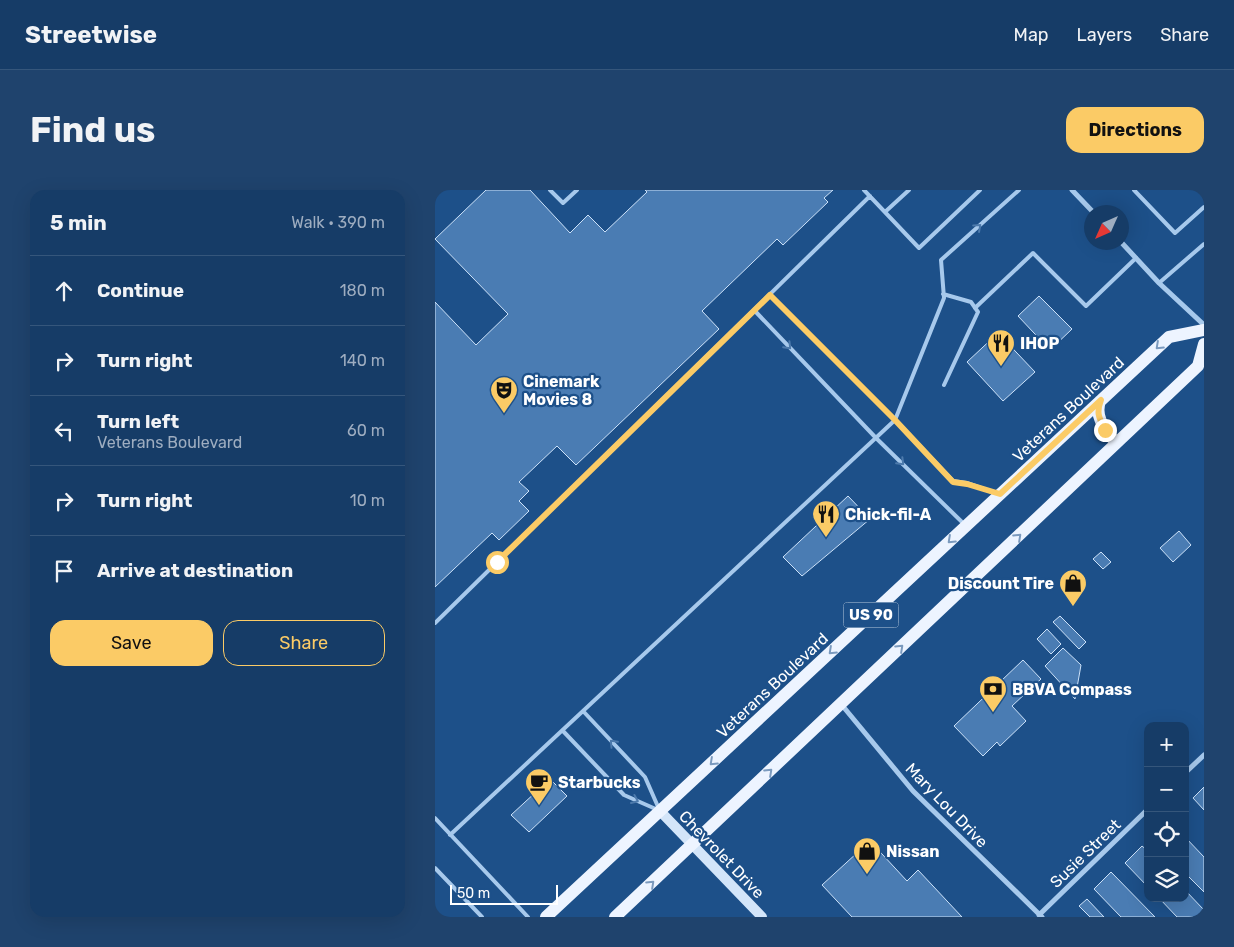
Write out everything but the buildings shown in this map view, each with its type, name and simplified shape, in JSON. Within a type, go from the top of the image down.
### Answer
[{"type":"main road","name":"Veterans Boulevard","points":[[547,917],[1169,337],[1204,330]]},
{"type":"main road","name":"US 90","points":[[620,915],[691,845],[1198,366],[1204,344]]},
{"type":"main road","points":[[1101,400],[1097,409],[1099,419],[1105,430],[1117,443]]},
{"type":"main road","name":"Chevrolet Drive","points":[[660,811],[762,917]]},
{"type":"street","points":[[1073,190],[1087,205]]},
{"type":"street","points":[[1128,250],[1159,283],[1204,326]]},
{"type":"street","name":"Mary Lou Drive","points":[[841,704],[913,791],[1041,916]]},
{"type":"street","points":[[1189,769],[1204,755]]},
{"type":"street","name":"Susie Street","points":[[1041,916],[1145,812]]},
{"type":"lane","points":[[550,190],[563,204],[577,190]]},
{"type":"lane","points":[[864,190],[919,248],[979,190]]},
{"type":"lane","points":[[885,212],[909,190]]},
{"type":"lane","points":[[450,835],[895,420],[944,298],[941,260],[1019,190]]},
{"type":"lane","points":[[1134,190],[1175,233],[1204,207]]},
{"type":"lane","points":[[435,623],[870,196]]},
{"type":"lane","points":[[1159,283],[1204,244]]},
{"type":"lane","points":[[975,308],[1033,253],[1086,306],[1136,258]]},
{"type":"lane","points":[[943,294],[971,302],[978,312],[944,385]]},
{"type":"lane","points":[[770,295],[895,420],[953,482],[967,484],[1000,494]]},
{"type":"lane","points":[[754,310],[876,438],[966,526]]},
{"type":"lane","points":[[583,711],[645,777],[660,811]]},
{"type":"lane","points":[[563,731],[624,796],[660,811]]},
{"type":"lane","points":[[435,818],[528,917]]},
{"type":"lane","points":[[435,868],[482,917]]},
{"type":"place","name":"IHOP","points":[[1001,367]]},
{"type":"place","name":"Cinemark Movies 8","points":[[504,414]]},
{"type":"place","name":"Chick-fil-A","points":[[826,538]]},
{"type":"place","name":"Discount Tire","points":[[1073,607]]},
{"type":"place","name":"BBVA Compass","points":[[993,713]]},
{"type":"place","name":"Starbucks","points":[[539,806]]},
{"type":"place","name":"Nissan","points":[[867,875]]},
{"type":"route","points":[[497,562],[770,295],[895,420],[953,482],[967,484],[1000,494],[1101,400],[1097,409],[1099,419],[1105,430]]}]
